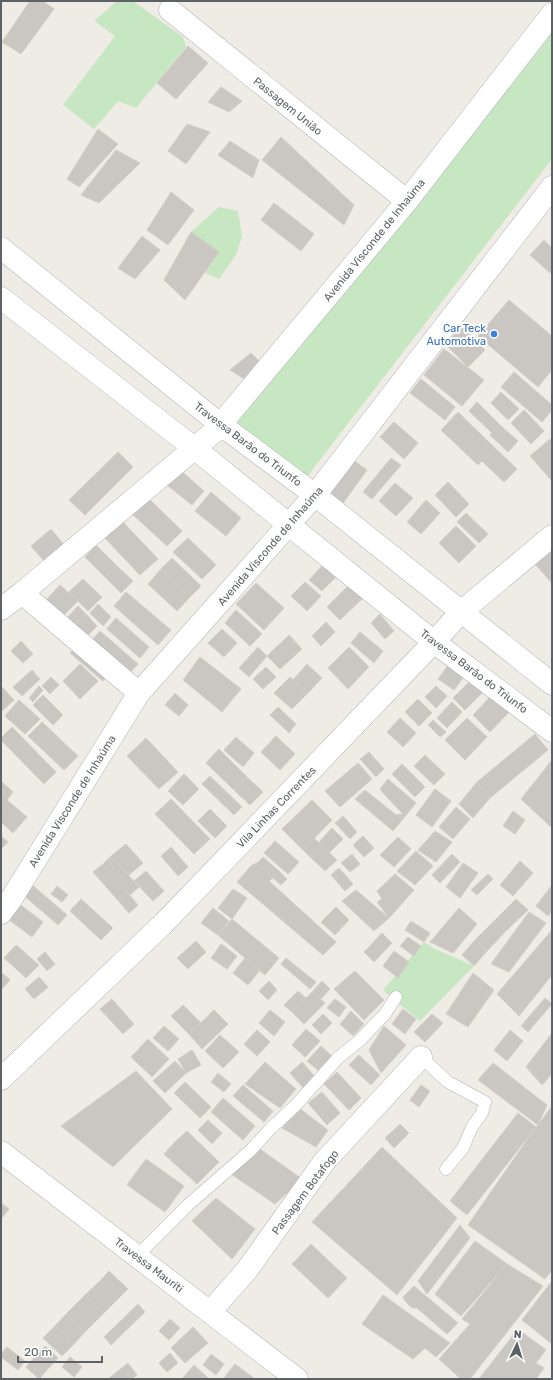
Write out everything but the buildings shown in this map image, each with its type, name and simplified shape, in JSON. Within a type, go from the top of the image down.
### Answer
[{"type":"street","name":"Passagem União","points":[[170,10],[407,201]]},
{"type":"street","name":"Avenida Visconde de Inhaúma","points":[[1,609],[218,428],[407,201],[552,14]]},
{"type":"street","name":"Avenida Visconde de Inhaúma","points":[[1,913],[10,901],[139,694],[315,495],[552,187]]},
{"type":"street","name":"Travessa Barão do Triunfo","points":[[1,248],[218,428],[315,495],[552,684]]},
{"type":"street","name":"Travessa Barão do Triunfo","points":[[1,298],[194,448],[434,642],[552,731]]},
{"type":"street","name":"Vila Linhas Correntes","points":[[1,1079],[164,923],[461,612],[552,536]]},
{"type":"street","points":[[22,593],[139,694]]},
{"type":"street","name":"Passagem Botafogo","points":[[210,1312],[247,1270],[324,1162],[421,1057]]},
{"type":"street","name":"Travessa Mauriti","points":[[1,1152],[297,1379]]},
{"type":"lane","points":[[137,1256],[188,1205],[251,1150],[271,1128],[296,1105],[338,1058],[359,1041],[385,1014],[396,997]]},
{"type":"lane","points":[[421,1057],[448,1082],[485,1102],[482,1113],[472,1127],[463,1148],[446,1169]]},
{"type":"green space","points":[[117,1],[133,1],[183,37],[186,47],[136,108],[118,101],[94,129],[63,105],[115,36],[94,21]]},
{"type":"green space","points":[[552,29],[552,159],[306,478],[234,426]]},
{"type":"green space","points":[[219,207],[238,211],[242,236],[236,255],[219,279],[205,273],[218,252],[191,232]]},
{"type":"green space","points":[[424,942],[433,948],[474,966],[420,1021],[383,990]]},
{"type":"place","name":"Car Teck Automotiva","points":[[494,334]]}]
